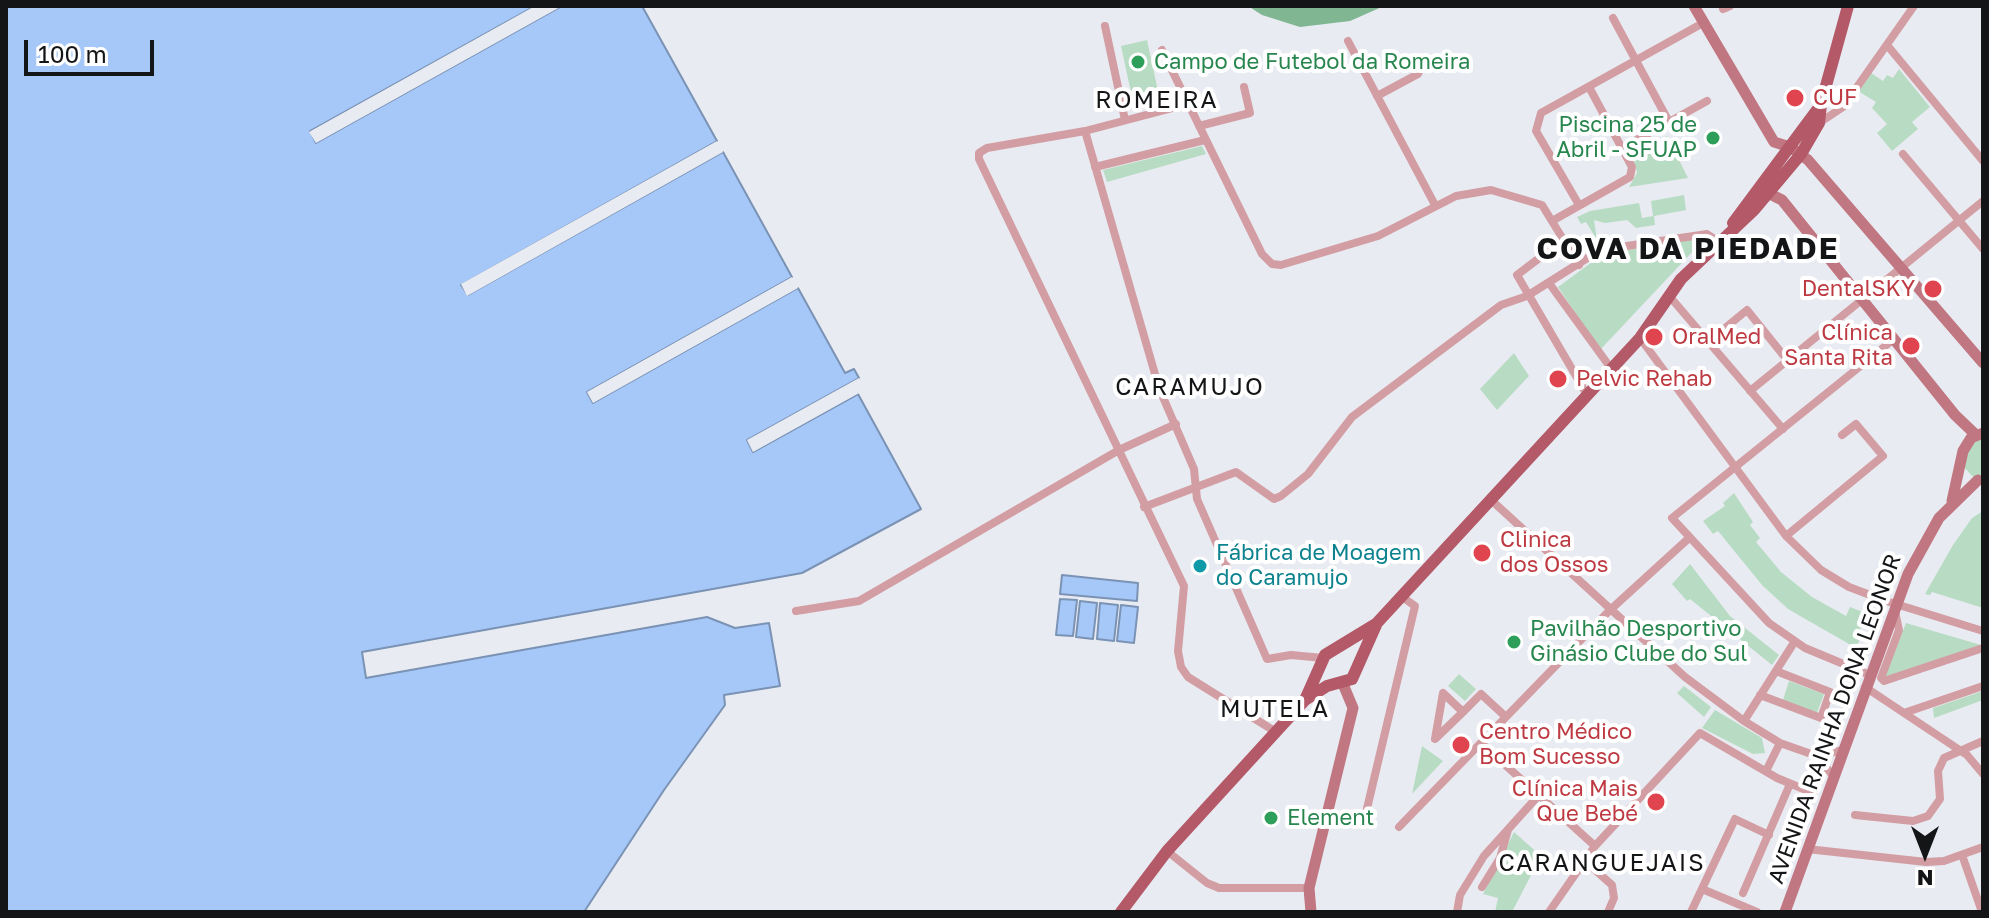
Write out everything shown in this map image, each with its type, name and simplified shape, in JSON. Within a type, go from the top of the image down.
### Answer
[{"type":"main road","points":[[1305,700],[1322,660],[1376,624],[1671,298],[1689,287],[1700,263],[1770,193],[1801,154],[1819,123],[1821,104],[1848,6]]},
{"type":"main road","points":[[1723,237],[1821,104]]},
{"type":"main road","points":[[1121,912],[1167,851],[1305,700],[1321,689],[1341,684],[1357,671],[1376,624]]},
{"type":"main road","points":[[1338,648],[1352,652],[1357,671]]},
{"type":"main road","points":[[1322,660],[1326,678],[1341,684]]},
{"type":"street","points":[[1694,6],[1774,142],[1801,154],[1902,266],[1983,363]]},
{"type":"street","points":[[1819,123],[1843,107],[1914,6]]},
{"type":"street","points":[[1613,18],[1669,122]]},
{"type":"street","points":[[1579,205],[1536,131],[1536,122],[1541,113],[1703,23]]},
{"type":"street","points":[[1105,26],[1125,120]]},
{"type":"street","points":[[1348,41],[1435,205]]},
{"type":"street","points":[[1887,45],[1983,161]]},
{"type":"street","points":[[1162,50],[1264,258],[1272,264],[1281,265],[1378,236],[1435,205],[1468,193],[1491,190],[1531,199],[1542,205],[1579,265]]},
{"type":"street","points":[[1377,96],[1418,74],[1422,65]]},
{"type":"street","points":[[1199,126],[1250,113],[1244,87]]},
{"type":"street","points":[[1552,221],[1630,177],[1632,167],[1589,87]]},
{"type":"street","points":[[1622,148],[1707,101]]},
{"type":"street","points":[[1188,104],[1085,131],[987,148],[979,153],[980,163],[1184,586],[1178,651],[1181,667],[1188,677],[1276,732]]},
{"type":"street","points":[[1085,131],[1159,388],[1194,469],[1197,499],[1267,659],[1291,655],[1322,660]]},
{"type":"street","points":[[1095,167],[1205,140]]},
{"type":"street","points":[[1903,154],[1983,249]]},
{"type":"street","points":[[1757,189],[1782,200],[1955,415],[1981,433]]},
{"type":"street","points":[[1750,391],[1983,201]]},
{"type":"street","points":[[1144,507],[1236,472],[1274,499],[1281,496],[1308,474],[1352,417],[1501,305],[1527,296],[1600,250],[1681,236],[1707,234],[1723,237]]},
{"type":"street","points":[[1563,240],[1517,275],[1586,393]]},
{"type":"street","points":[[1549,283],[1610,367]]},
{"type":"street","points":[[1671,298],[1783,429]]},
{"type":"street","points":[[1708,342],[1747,310],[1788,361]]},
{"type":"street","points":[[1641,332],[1786,536],[1821,570],[1849,587],[1896,607],[1983,631]]},
{"type":"street","points":[[1870,675],[1795,641],[1769,623],[1672,518],[1894,339]]},
{"type":"street","points":[[796,611],[859,601],[1119,450],[1176,424]]},
{"type":"street","points":[[1786,536],[1883,456],[1856,424],[1842,435]]},
{"type":"street","name":"AVENIDA RAINHA DONA LEONOR","points":[[1952,501],[1965,447],[1981,433]]},
{"type":"street","points":[[1961,460],[1967,474],[1980,480]]},
{"type":"street","name":"AVENIDA RAINHA DONA LEONOR","points":[[1785,912],[1865,687],[1922,545],[1952,501],[1980,480]]},
{"type":"street","points":[[1490,499],[1609,611],[1695,686],[1744,721],[1780,743],[1817,756],[1837,754],[1845,748]]},
{"type":"street","points":[[1399,827],[1609,611],[1689,538]]},
{"type":"street","points":[[1365,817],[1415,606],[1401,596]]},
{"type":"street","points":[[1896,607],[1899,630],[1881,678],[1884,681],[1983,648]]},
{"type":"street","points":[[1744,721],[1795,641]]},
{"type":"street","points":[[1760,695],[1821,718],[1830,692],[1776,671]]},
{"type":"street","points":[[1311,912],[1309,888],[1352,717],[1352,700],[1341,684]]},
{"type":"street","points":[[1904,713],[1983,686]]},
{"type":"street","points":[[1865,687],[1959,749],[1983,774]]},
{"type":"street","points":[[1463,712],[1443,693],[1435,739],[1445,730],[1463,712],[1481,694],[1506,717]]},
{"type":"street","points":[[1549,912],[1595,846],[1700,733],[1790,784],[1813,793]]},
{"type":"street","points":[[1855,815],[1913,821],[1928,816],[1940,799],[1941,762],[1959,749],[1983,741]]},
{"type":"street","points":[[1481,743],[1595,846]]},
{"type":"street","points":[[1767,769],[1780,743]]},
{"type":"street","points":[[1817,756],[1834,778]]},
{"type":"street","points":[[1743,893],[1790,784]]},
{"type":"street","points":[[1457,912],[1460,895],[1484,856],[1539,795]]},
{"type":"street","points":[[1691,912],[1735,819],[1769,835]]},
{"type":"street","points":[[1482,887],[1500,858],[1508,829]]},
{"type":"street","points":[[1807,849],[1926,862],[1983,847]]},
{"type":"street","points":[[1167,851],[1207,883],[1219,888],[1309,888]]},
{"type":"street","points":[[1962,855],[1982,912]]},
{"type":"street","points":[[1585,861],[1612,885],[1614,898],[1608,912]]},
{"type":"street","points":[[1702,889],[1757,912]]},
{"type":"green space","points":[[1248,6],[1384,6],[1350,21],[1300,27],[1262,15]]},
{"type":"green space","name":"Campo de Futebol da Romeira","points":[[1147,40],[1158,91],[1132,97],[1121,46]]},
{"type":"green space","points":[[1899,69],[1930,107],[1912,122],[1918,129],[1892,151],[1877,133],[1887,124],[1872,108],[1876,102],[1858,91],[1871,73],[1883,81],[1887,75],[1893,78]]},
{"type":"green space","points":[[1667,136],[1688,178],[1629,187],[1637,173],[1633,155]]},
{"type":"green space","points":[[1202,146],[1206,154],[1107,182],[1103,170]]},
{"type":"green space","points":[[1684,195],[1686,210],[1654,216],[1655,225],[1636,228],[1627,220],[1605,223],[1594,220],[1597,240],[1586,222],[1581,224],[1577,217],[1590,211],[1639,203],[1642,218],[1653,216],[1651,201]]},
{"type":"green space","points":[[1696,239],[1696,248],[1600,350],[1558,287],[1603,254]]},
{"type":"green space","points":[[1514,353],[1529,376],[1497,410],[1480,389]]},
{"type":"green space","points":[[1983,432],[1983,479],[1973,477],[1963,466],[1966,448]]},
{"type":"green space","points":[[1734,493],[1753,522],[1750,525],[1760,538],[1756,542],[1781,572],[1812,597],[1846,616],[1850,607],[1868,614],[1856,637],[1860,639],[1856,648],[1788,609],[1762,585],[1718,531],[1713,534],[1703,521],[1725,506],[1723,503]]},
{"type":"green space","points":[[1983,511],[1983,608],[1932,592],[1925,594],[1953,545],[1972,518]]},
{"type":"green space","points":[[1690,564],[1730,616],[1779,655],[1772,665],[1690,599],[1687,601],[1672,584]]},
{"type":"green space","points":[[1906,623],[1981,645],[1885,677]]},
{"type":"green space","points":[[1459,674],[1476,689],[1465,701],[1448,686]]},
{"type":"green space","points":[[1789,681],[1824,694],[1817,713],[1783,700]]},
{"type":"green space","points":[[1684,686],[1711,707],[1704,717],[1677,693]]},
{"type":"green space","points":[[1983,691],[1983,700],[1934,718],[1933,708]]},
{"type":"green space","points":[[1715,710],[1762,738],[1765,753],[1753,754],[1702,728]]},
{"type":"green space","points":[[1422,746],[1443,761],[1412,794]]},
{"type":"green space","points":[[1514,832],[1541,856],[1512,912],[1495,912],[1498,898],[1483,894]]},
{"type":"water","points":[[6,6],[535,6],[310,131],[316,143],[562,6],[642,6],[717,141],[461,285],[468,295],[723,152],[792,277],[587,392],[593,403],[798,288],[845,373],[854,369],[859,378],[747,440],[753,452],[858,394],[921,509],[802,573],[362,652],[366,678],[707,617],[735,628],[769,623],[780,686],[724,695],[725,705],[664,790],[584,912],[6,912]]},
{"type":"water","points":[[1062,575],[1138,583],[1137,601],[1060,594]]},
{"type":"water","points":[[1060,599],[1077,600],[1073,636],[1056,635]]},
{"type":"water","points":[[1080,601],[1097,603],[1093,639],[1076,637]]},
{"type":"water","points":[[1100,603],[1118,605],[1114,641],[1097,639]]},
{"type":"water","points":[[1121,605],[1138,607],[1134,643],[1117,641]]},
{"type":"pier","points":[[539,6],[315,133],[317,137],[554,6],[562,6],[316,143],[309,132]]},
{"type":"pier","points":[[717,141],[719,145],[466,286],[469,290],[721,149],[723,152],[467,296],[461,284]]},
{"type":"pier","points":[[792,277],[794,281],[592,393],[594,398],[796,285],[798,288],[593,403],[587,392]]},
{"type":"pier","points":[[859,378],[861,382],[752,442],[755,447],[856,391],[861,392],[753,452],[747,440]]},
{"type":"place","name":"Campo de Futebol da Romeira","points":[[1138,62]]},
{"type":"place","name":"CUF","points":[[1795,98]]},
{"type":"place","name":"Piscina 25 de Abril - SFUAP","points":[[1713,138]]},
{"type":"place","name":"DentalSKY","points":[[1933,289]]},
{"type":"place","name":"OralMed","points":[[1654,337]]},
{"type":"place","name":"Clínica Santa Rita","points":[[1911,346]]},
{"type":"place","name":"Pelvic Rehab","points":[[1558,379]]},
{"type":"place","name":"Clinica dos Ossos","points":[[1482,553]]},
{"type":"place","name":"Fábrica de Moagem do Caramujo","points":[[1200,566]]},
{"type":"place","name":"Pavilhão Desportivo Ginásio Clube do Sul","points":[[1514,642]]},
{"type":"place","name":"Centro Médico Bom Sucesso","points":[[1461,745]]},
{"type":"place","name":"Clínica Mais Que Bebé","points":[[1656,802]]},
{"type":"place","name":"Element","points":[[1271,818]]},
{"type":"district","name":"ROMEIRA","points":[[1157,100]]},
{"type":"district","name":"COVA DA PIEDADE","points":[[1688,249]]},
{"type":"district","name":"CARAMUJO","points":[[1190,387]]},
{"type":"district","name":"MUTELA","points":[[1275,709]]},
{"type":"district","name":"CARANGUEJAIS","points":[[1602,863]]}]
